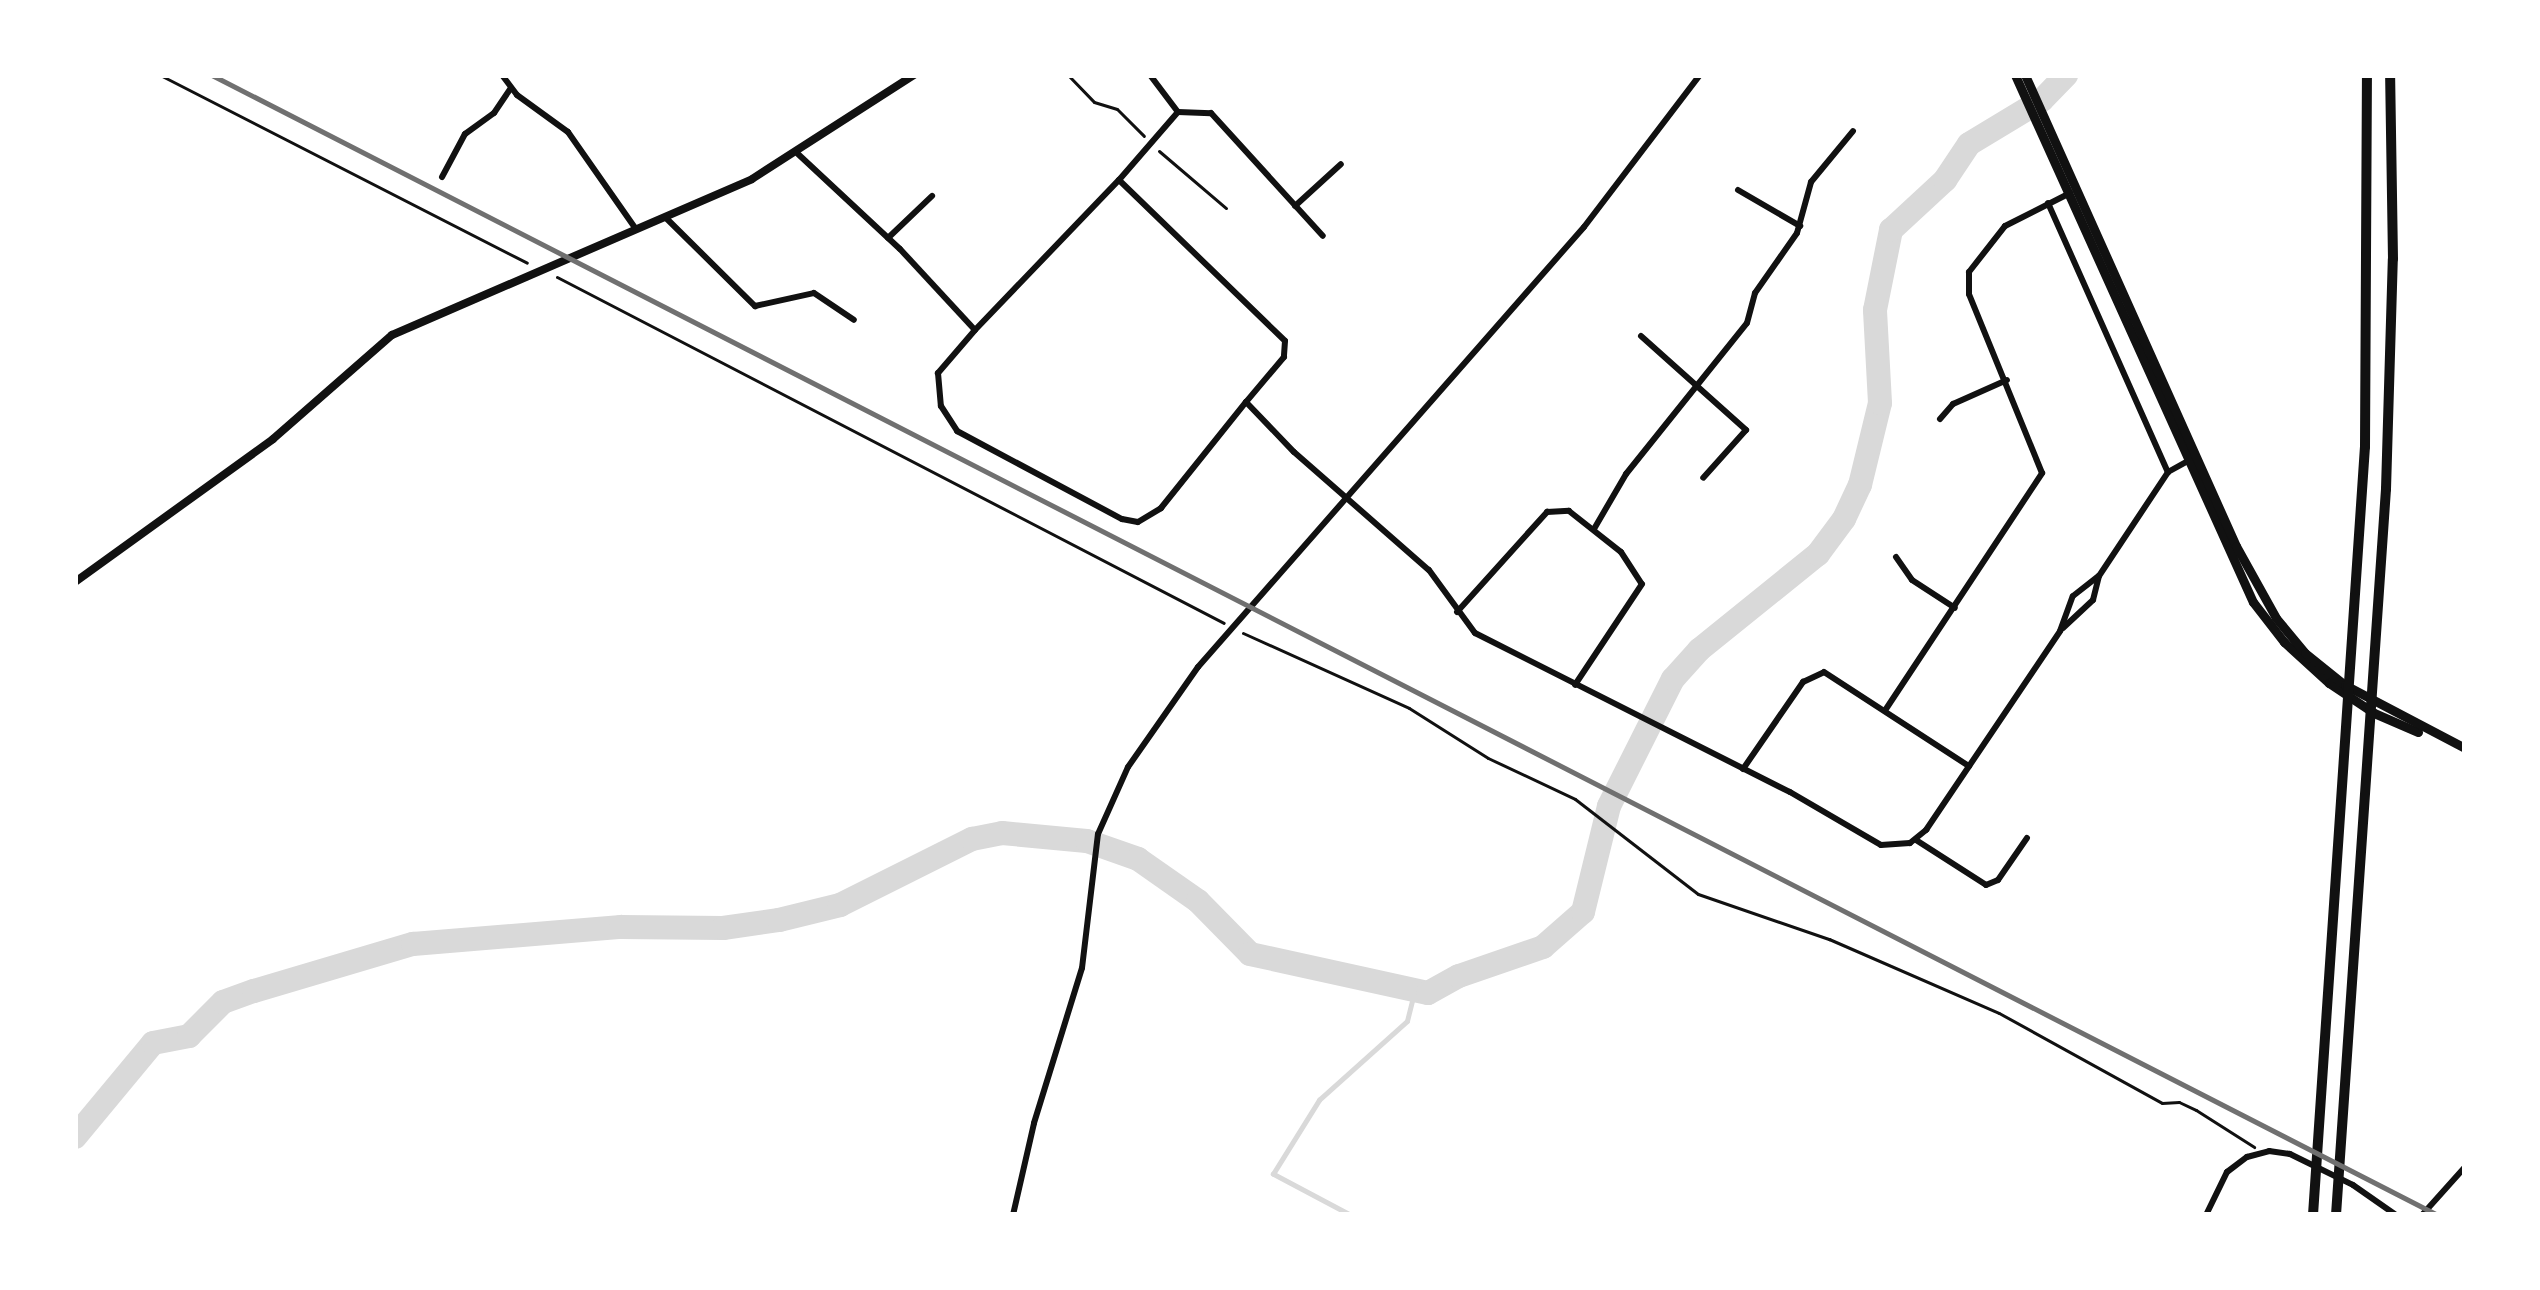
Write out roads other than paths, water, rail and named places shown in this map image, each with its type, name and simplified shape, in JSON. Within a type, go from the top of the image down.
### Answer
[{"type":"highway","points":[[2313,1215],[2368,358],[2367,75]]},
{"type":"highway","points":[[2336,1215],[2371,720],[2392,328],[2390,75]]},
{"type":"main road","points":[[2015,75],[2031,98]]},
{"type":"main road","points":[[2025,75],[2036,111],[2191,459],[2290,637],[2345,685],[2465,748]]},
{"type":"street","points":[[502,75],[511,88],[568,132],[637,230]]},
{"type":"street","points":[[75,582],[273,439],[392,335],[637,230],[798,154],[914,75]]},
{"type":"street","points":[[1150,75],[1178,112]]},
{"type":"street","points":[[1013,1215],[1034,1123],[1082,968],[1098,834],[1111,798],[1142,743],[1232,628],[1584,227],[1700,75]]},
{"type":"street","points":[[442,177],[465,134],[494,112],[511,88]]},
{"type":"street","points":[[1119,180],[1285,341],[1284,357],[1161,508],[1145,519],[1128,521],[952,428],[941,406],[938,373],[1178,112]]},
{"type":"street","points":[[1178,112],[1211,113],[1323,236]]},
{"type":"street","points":[[1594,529],[1626,474],[1747,323],[1755,293],[1800,226],[1811,182],[1853,131]]},
{"type":"street","points":[[798,154],[888,238],[975,330]]},
{"type":"street","points":[[1295,206],[1340,164]]},
{"type":"street","points":[[1738,190],[1800,226]]},
{"type":"street","points":[[1886,710],[2042,473],[1972,303],[1968,278],[2005,226],[2073,192]]},
{"type":"street","points":[[888,238],[932,196]]},
{"type":"street","points":[[2048,202],[2168,472]]},
{"type":"street","points":[[665,217],[755,306],[814,293],[854,320]]},
{"type":"street","points":[[1641,336],[1746,432],[1703,478]]},
{"type":"street","points":[[1940,419],[1953,404],[2007,380]]},
{"type":"street","points":[[1246,402],[1429,570],[1457,613],[1483,639],[1744,769],[1873,844],[1916,840],[1986,885],[1998,880],[2027,838]]},
{"type":"street","points":[[2060,631],[2085,612],[2099,576],[2168,472],[2191,459]]},
{"type":"street","points":[[1457,613],[1552,509],[1569,511],[1631,563],[1642,584],[1575,685]]},
{"type":"street","points":[[1896,557],[1912,580],[1955,608]]},
{"type":"street","points":[[1916,840],[2060,631],[2073,596],[2099,576]]},
{"type":"street","points":[[1744,769],[1811,675],[1829,673],[1970,767]]},
{"type":"street","points":[[2206,1215],[2227,1172],[2264,1152],[2297,1157],[2360,1189],[2396,1215]]},
{"type":"street","points":[[2422,1215],[2465,1167]]},
{"type":"waterway","points":[[75,1137],[153,1043],[189,1036],[223,1002],[254,991],[413,944],[621,927],[723,928],[779,920],[840,905],[972,839],[1002,833],[1087,841],[1138,859],[1198,901],[1250,954],[1428,993],[1459,976],[1543,947],[1583,912],[1609,806],[1673,679],[1699,650],[1818,554],[1844,519],[1860,485],[1880,403],[1875,310],[1891,230],[1945,180],[1969,144],[2042,100],[2066,75]]},
{"type":"waterway","points":[[1350,1215],[1273,1174],[1319,1100],[1407,1021],[1415,990]]},
{"type":"railway","points":[[212,75],[2438,1215]]}]
